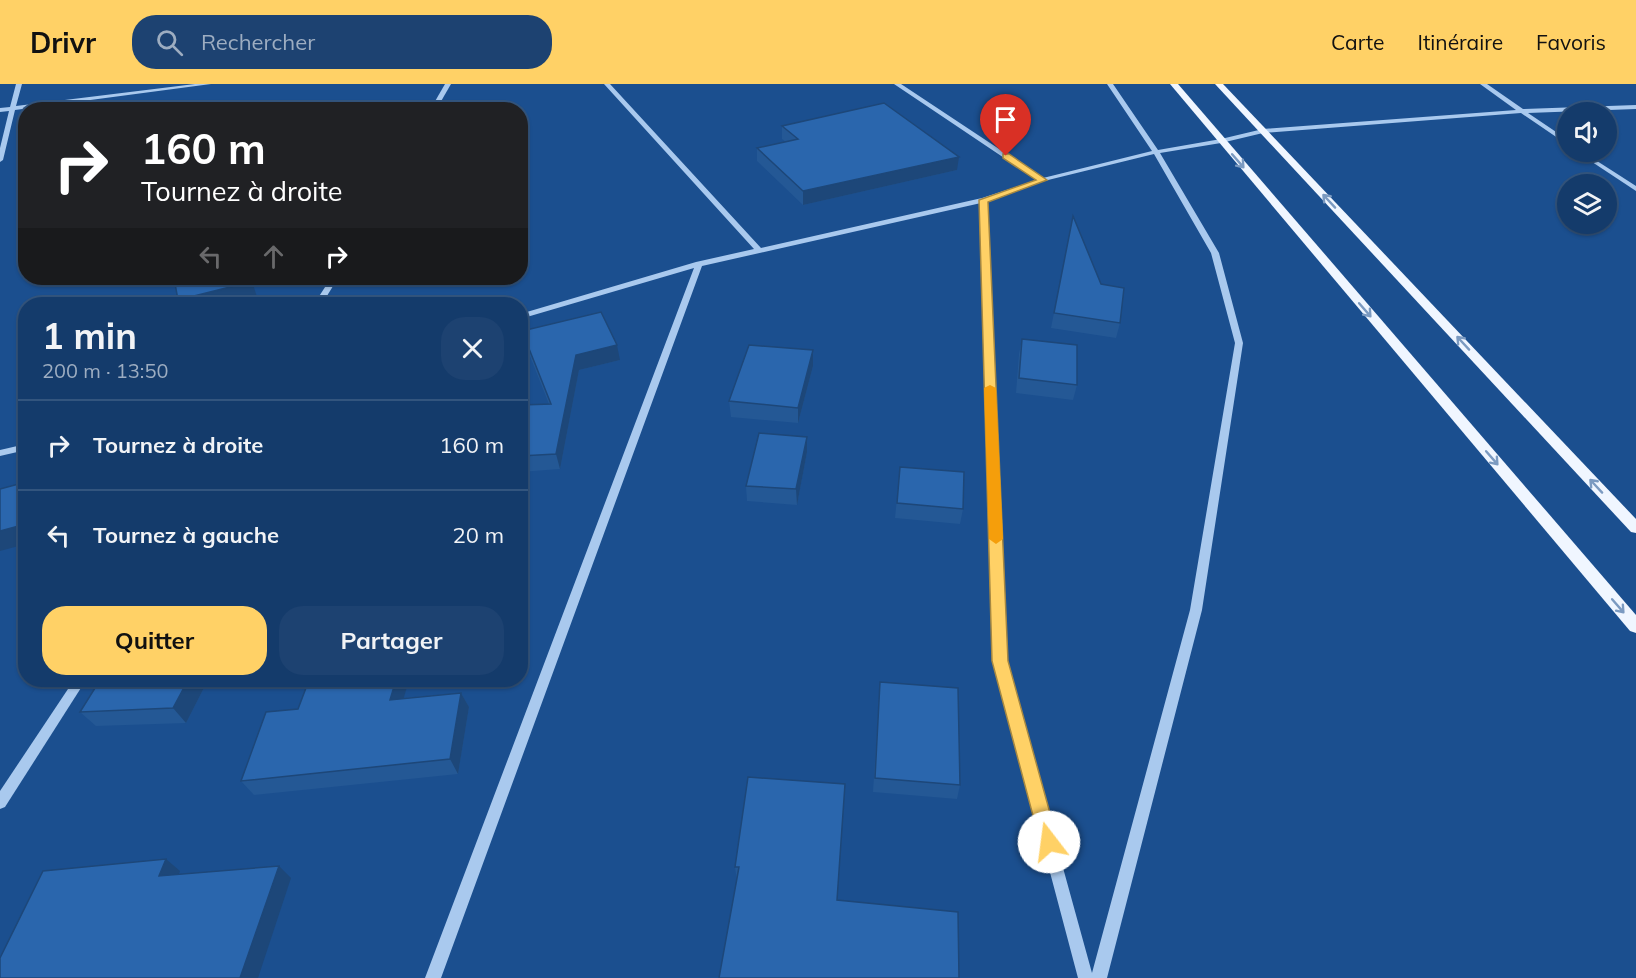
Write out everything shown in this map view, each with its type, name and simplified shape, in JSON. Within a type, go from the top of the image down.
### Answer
[{"type":"main road","points":[[1174,84],[1636,626]]},
{"type":"main road","points":[[1219,84],[1636,528]]},
{"type":"street","points":[[0,160],[19,84]]},
{"type":"street","points":[[62,102],[208,84]]},
{"type":"street","points":[[438,102],[448,84]]},
{"type":"street","points":[[607,84],[759,250]]},
{"type":"street","points":[[897,84],[1042,180]]},
{"type":"street","points":[[1099,978],[1196,610],[1239,343],[1215,253],[1156,152],[1110,84]]},
{"type":"street","points":[[1482,84],[1557,136]]},
{"type":"street","points":[[528,315],[699,264],[984,200],[1042,180],[1156,152],[1263,131],[1521,111],[1636,107]]},
{"type":"street","points":[[0,110],[18,108]]},
{"type":"street","points":[[1595,162],[1636,189]]},
{"type":"street","points":[[984,200],[1000,661],[1086,978]]},
{"type":"street","points":[[433,978],[699,264]]},
{"type":"street","points":[[0,453],[18,449]]},
{"type":"street","points":[[0,803],[75,687]]},
{"type":"building","points":[[884,103],[959,157],[803,191],[757,148],[798,139],[782,126]]},
{"type":"building","points":[[1073,216],[1101,284],[1124,288],[1120,323],[1054,313]]},
{"type":"building","points":[[175,285],[238,285],[190,297],[177,297]]},
{"type":"building","points":[[601,312],[617,345],[576,355],[556,454],[528,456],[528,405],[551,404],[528,346],[528,330]]},
{"type":"building","points":[[1022,339],[1077,345],[1077,385],[1019,378]]},
{"type":"building","points":[[749,345],[813,350],[798,408],[729,401]]},
{"type":"building","points":[[759,433],[807,437],[796,489],[746,486]]},
{"type":"building","points":[[900,467],[964,472],[963,509],[897,503]]},
{"type":"building","points":[[18,484],[18,526],[0,531],[0,489]]},
{"type":"building","points":[[880,682],[958,688],[960,785],[875,778]]},
{"type":"building","points":[[96,687],[184,687],[173,708],[80,712]]},
{"type":"building","points":[[306,687],[394,687],[390,700],[461,693],[450,759],[241,781],[266,712],[298,709]]},
{"type":"building","points":[[748,777],[845,784],[837,900],[958,912],[959,978],[719,978],[739,867],[735,867]]},
{"type":"building","points":[[166,859],[159,876],[279,866],[240,978],[0,978],[0,958],[43,871]]},
{"type":"slow traffic","points":[[990,388],[996,539]]},
{"type":"route","points":[[1006,156],[1042,180],[984,200],[1000,661],[1049,842]]}]
